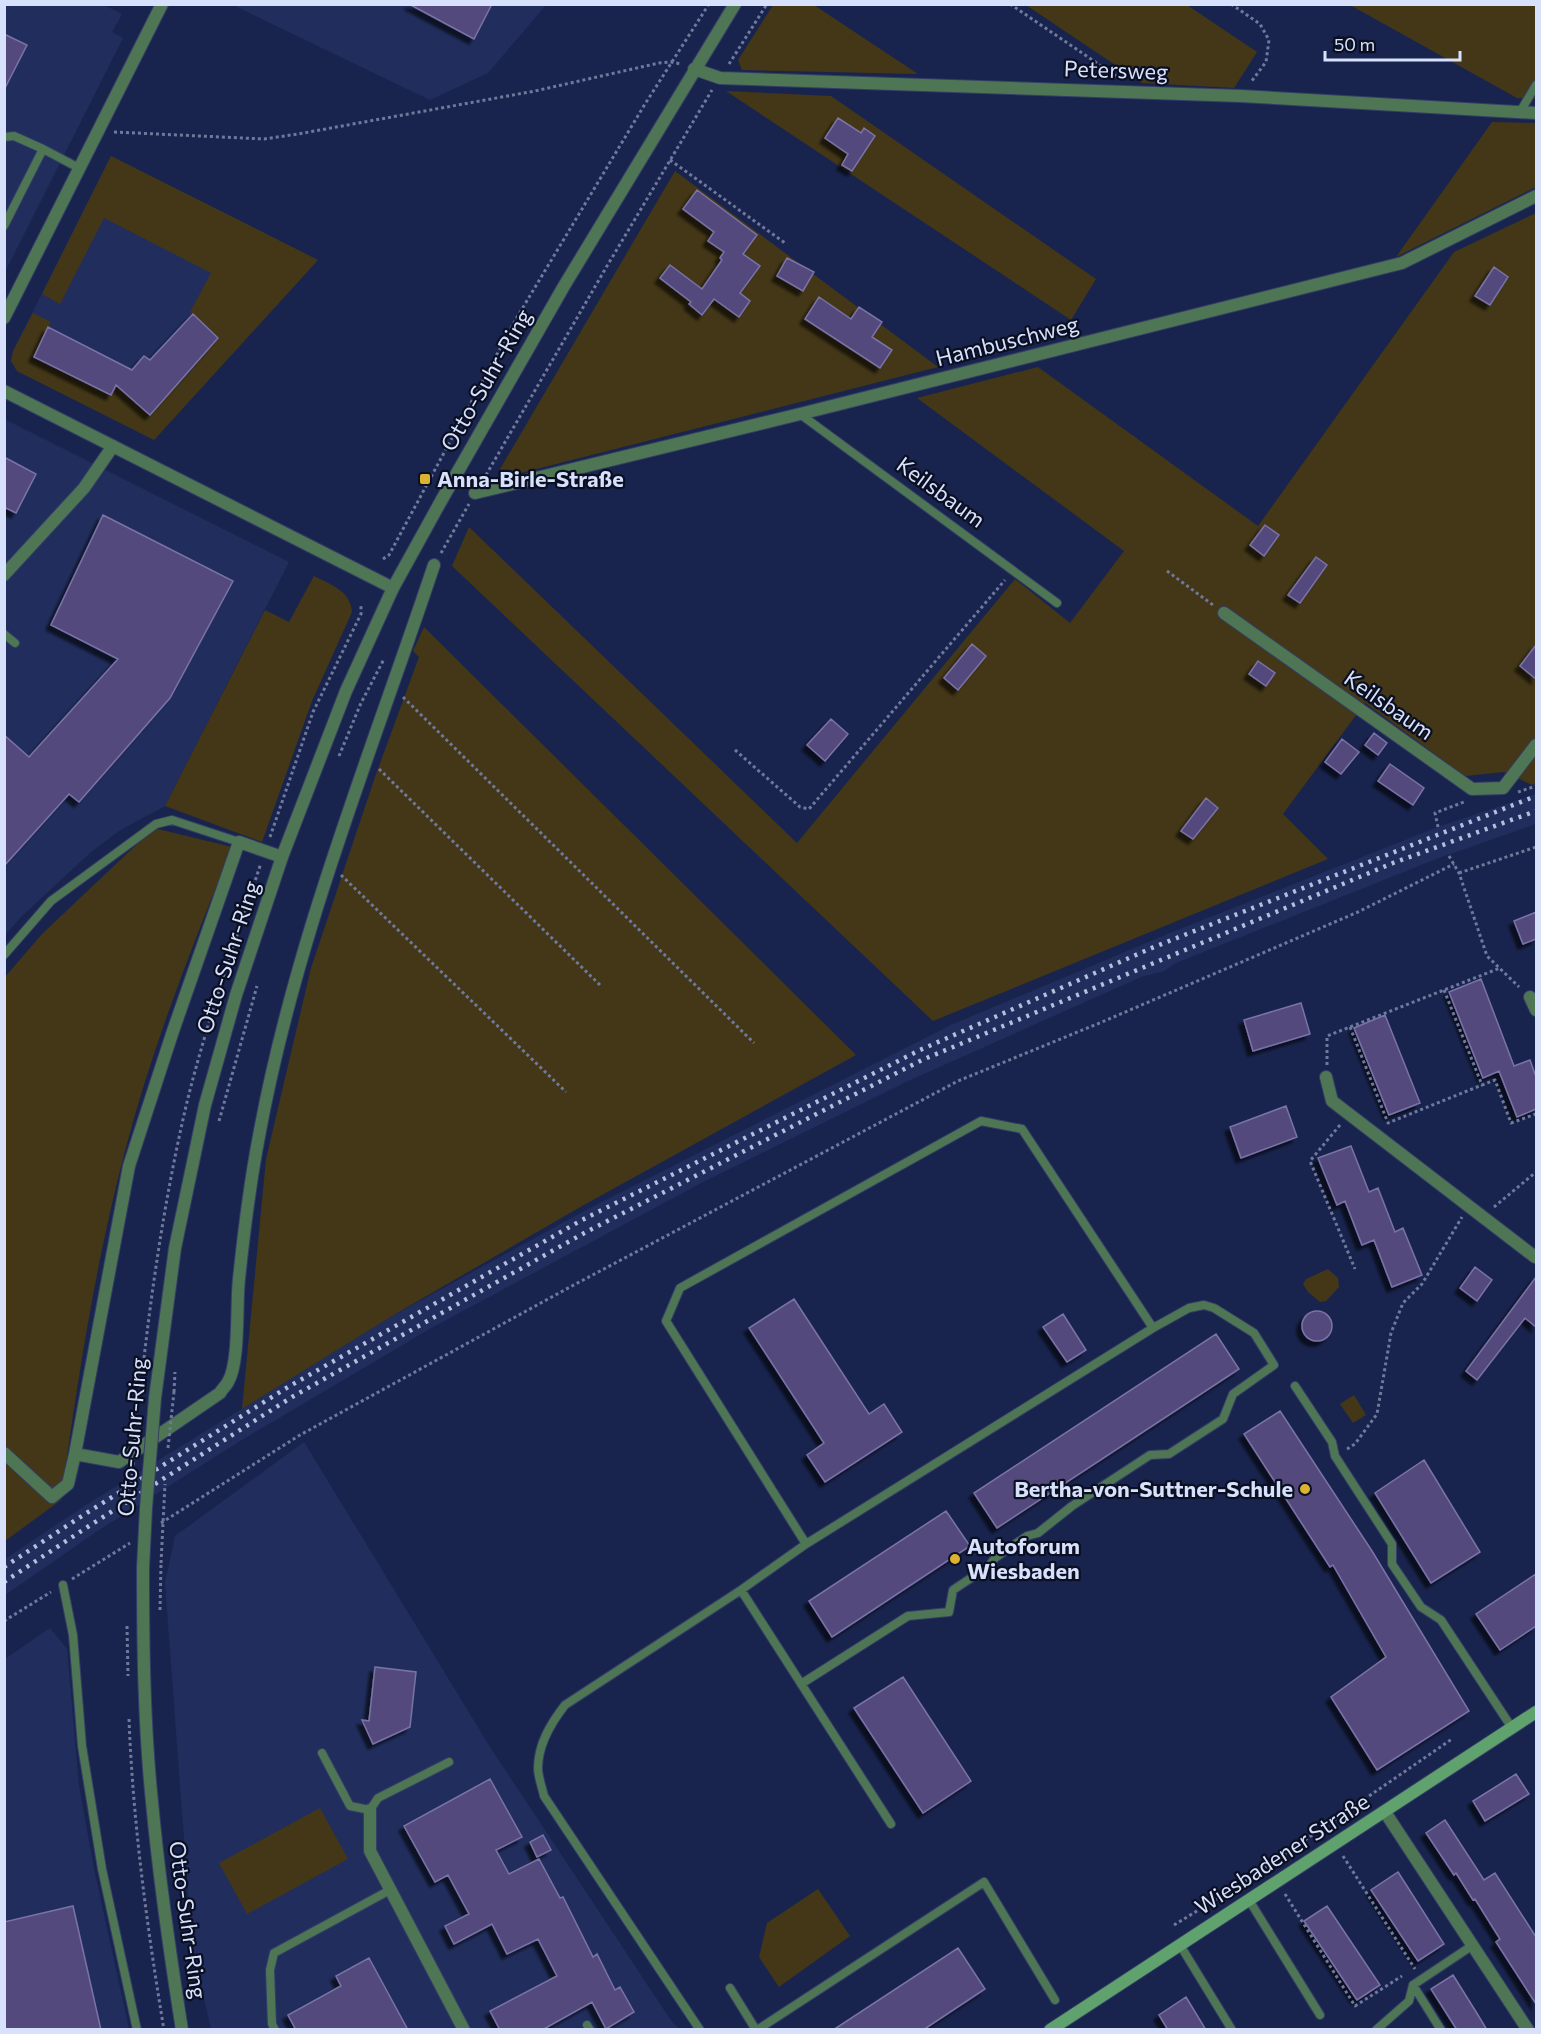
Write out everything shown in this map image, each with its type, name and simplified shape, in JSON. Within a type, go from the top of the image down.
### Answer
[{"type":"main road","name":"Wiesbadener Straße","points":[[1050,2030],[1536,1713]]},
{"type":"street","points":[[4,318],[162,4]]},
{"type":"street","name":"Otto-Suhr-Ring","points":[[182,2030],[167,1932],[152,1801],[144,1684],[143,1568],[146,1497],[164,1324],[176,1248],[205,1105],[236,995],[282,857],[346,691],[393,588],[564,286],[735,4]]},
{"type":"street","name":"Petersweg","points":[[694,69],[720,78],[1241,96],[1536,113]]},
{"type":"street","name":"Hambuschweg","points":[[475,493],[1402,263],[1536,196]]},
{"type":"street","points":[[4,391],[393,588]]},
{"type":"street","points":[[4,575],[84,488],[113,446]]},
{"type":"street","points":[[75,1455],[118,1462],[220,1393],[229,1381],[234,1358],[246,1216],[258,1137],[282,1026],[331,864],[434,565]]},
{"type":"street","name":"Keilsbaum","points":[[1224,613],[1472,789],[1503,788],[1536,745]]},
{"type":"street","points":[[4,1453],[52,1497],[68,1484],[129,1166],[239,842],[282,857]]},
{"type":"street","points":[[1530,997],[1536,1011]]},
{"type":"street","points":[[1326,1077],[1332,1101],[1536,1258]]},
{"type":"street","points":[[370,1810],[370,1851],[464,2030]]},
{"type":"street","points":[[1385,1812],[1528,2030]]},
{"type":"lane","points":[[1520,112],[1536,85]]},
{"type":"lane","points":[[4,136],[14,136],[79,168]]},
{"type":"lane","points":[[4,226],[43,149]]},
{"type":"lane","name":"Keilsbaum","points":[[800,414],[1057,603]]},
{"type":"lane","points":[[4,634],[15,643]]},
{"type":"lane","points":[[4,955],[51,901],[156,824],[172,820],[239,842]]},
{"type":"lane","points":[[806,1544],[666,1321],[680,1288],[981,1121],[1022,1129],[1153,1328]]},
{"type":"lane","points":[[700,2030],[544,1796],[538,1769],[541,1746],[550,1724],[565,1705],[741,1590],[806,1544],[1153,1328],[1189,1308],[1204,1305],[1214,1308],[1254,1333],[1274,1365],[1233,1394],[1223,1419],[1169,1454],[1150,1455],[1072,1506],[1038,1533],[1027,1536],[995,1557],[989,1566],[953,1590],[949,1612],[908,1616],[801,1684]]},
{"type":"lane","points":[[1295,1386],[1332,1442],[1335,1456],[1392,1544],[1392,1564],[1421,1607],[1441,1620],[1512,1728]]},
{"type":"lane","points":[[63,1585],[72,1635],[82,1746],[102,1869],[137,2030]]},
{"type":"lane","points":[[741,1590],[891,1824]]},
{"type":"lane","points":[[322,1753],[350,1806],[370,1810],[378,1797],[449,1762]]},
{"type":"lane","points":[[730,1988],[757,2030],[984,1882],[1056,2000]]},
{"type":"lane","points":[[275,2030],[272,2024],[270,1970],[274,1953],[390,1890]]},
{"type":"lane","points":[[1249,1900],[1320,2015]]},
{"type":"lane","points":[[1376,2030],[1409,2001],[1413,1985],[1473,1945]]},
{"type":"lane","points":[[1180,1946],[1232,2030]]},
{"type":"lane","points":[[1413,1985],[1442,2030]]},
{"type":"path","points":[[383,559],[389,555],[516,319],[671,62],[709,4]]},
{"type":"path","points":[[434,565],[670,160],[767,4]]},
{"type":"path","points":[[1010,4],[1140,92]]},
{"type":"path","points":[[1231,4],[1260,24],[1269,40],[1266,62],[1241,96]]},
{"type":"path","points":[[98,131],[264,139],[535,92],[671,62],[694,69]]},
{"type":"path","points":[[670,160],[785,243]]},
{"type":"path","points":[[395,542],[401,546]]},
{"type":"path","points":[[735,750],[800,807],[809,809],[1014,571]]},
{"type":"path","points":[[1167,572],[1224,613]]},
{"type":"path","points":[[336,762],[361,703],[387,654]]},
{"type":"path","points":[[393,687],[754,1042]]},
{"type":"path","points":[[367,757],[601,986]]},
{"type":"path","points":[[1438,827],[1435,813],[1467,801]]},
{"type":"path","points":[[1459,873],[1536,847]]},
{"type":"path","points":[[1449,856],[1459,873],[1487,956],[1530,997]]},
{"type":"path","points":[[331,864],[567,1092]]},
{"type":"path","points":[[152,1529],[300,1435],[570,1287],[958,1081],[1358,912],[1454,864]]},
{"type":"path","points":[[1326,1077],[1328,1036],[1500,968]]},
{"type":"path","points":[[219,1120],[259,979]]},
{"type":"path","points":[[1444,990],[1482,1085]]},
{"type":"path","points":[[1350,1027],[1388,1123],[1496,1080],[1511,1123],[1536,1114]]},
{"type":"path","points":[[1349,1114],[1310,1161],[1355,1269]]},
{"type":"path","points":[[1482,1217],[1536,1172]]},
{"type":"path","points":[[1335,1456],[1355,1444],[1377,1414],[1391,1334],[1403,1303],[1422,1284],[1468,1206]]},
{"type":"path","points":[[167,1454],[175,1370]]},
{"type":"path","points":[[160,1611],[165,1476]]},
{"type":"path","points":[[4,1621],[132,1541]]},
{"type":"path","points":[[1174,1925],[1241,1884],[1452,1739]]},
{"type":"path","points":[[1336,1844],[1414,1969],[1423,1964]]},
{"type":"path","points":[[1277,1882],[1355,2006],[1404,1975]]},
{"type":"shaded area","points":[[5,5],[104,5],[122,14],[112,32],[123,38],[5,272]]},
{"type":"shaded area","points":[[233,5],[546,5],[488,73],[430,100]]},
{"type":"shaded area","points":[[773,5],[814,5],[918,74],[742,70],[738,60]]},
{"type":"shaded area","points":[[1026,5],[1187,5],[1257,52],[1234,88],[1142,83]]},
{"type":"shaded area","points":[[1350,5],[1536,5],[1536,99],[1517,98]]},
{"type":"shaded area","points":[[726,91],[831,96],[1096,279],[1071,320]]},
{"type":"shaded area","points":[[1492,122],[1536,123],[1536,187],[1396,257]]},
{"type":"shaded area","points":[[111,156],[318,260],[154,440],[17,371],[11,361],[13,351]]},
{"type":"shaded area","points":[[111,156],[318,260],[154,440],[17,371],[11,361],[13,351],[33,313],[51,322],[34,357],[111,395],[115,387],[122,390],[150,415],[175,384],[178,385],[218,339],[190,312],[211,273],[104,218],[60,304],[42,294]]},
{"type":"shaded area","points":[[675,171],[938,367],[505,477],[500,469]]},
{"type":"shaded area","points":[[1536,213],[1536,783],[1532,785],[1504,772],[1465,776],[1365,703],[1283,814],[1328,859],[933,1021],[452,566],[469,527],[797,843],[1015,579],[1070,623],[1124,551],[917,398],[1038,367],[1258,526],[1454,252]]},
{"type":"shaded area","points":[[4,419],[289,562],[165,806],[119,831],[91,852],[22,916],[5,935]]},
{"type":"shaded area","points":[[314,576],[344,593],[352,612],[312,701],[262,842],[165,806],[265,610],[289,622]]},
{"type":"shaded area","points":[[424,627],[856,1055],[582,1206],[392,1316],[242,1409],[266,1159],[311,968],[375,777],[419,657],[413,651]]},
{"type":"shaded area","points":[[1536,794],[1536,824],[1436,859],[1176,963],[1164,971],[1141,977],[908,1081],[703,1182],[433,1327],[245,1438],[99,1530],[5,1595],[5,1559],[86,1505],[392,1316],[588,1209],[951,1025],[1170,933],[1438,827]]},
{"type":"shaded area","points":[[154,828],[232,847],[160,1035],[125,1151],[88,1324],[61,1500],[5,1541],[5,977],[42,934]]},
{"type":"shaded area","points":[[1328,1269],[1338,1278],[1339,1287],[1326,1301],[1320,1302],[1308,1292],[1303,1284],[1306,1279]]},
{"type":"shaded area","points":[[1354,1395],[1366,1415],[1353,1423],[1340,1404]]},
{"type":"shaded area","points":[[304,1442],[490,1747],[670,2019],[679,2029],[211,2029],[192,1945],[165,1583],[175,1536]]},
{"type":"shaded area","points":[[50,1628],[67,1649],[79,1786],[94,1869],[129,2029],[5,2030],[5,1659]]},
{"type":"shaded area","points":[[320,1808],[348,1859],[247,1914],[219,1863]]},
{"type":"shaded area","points":[[818,1889],[850,1936],[779,1987],[759,1957],[767,1923]]},
{"type":"building","points":[[409,4],[492,4],[474,39]]},
{"type":"building","points":[[4,34],[27,45],[4,90]]},
{"type":"building","points":[[838,118],[861,133],[864,128],[875,136],[852,171],[842,165],[848,154],[825,138]]},
{"type":"building","points":[[697,190],[757,235],[743,254],[760,266],[740,293],[750,301],[739,317],[714,299],[702,315],[689,304],[691,302],[660,278],[670,265],[702,289],[722,260],[720,258],[724,252],[708,241],[714,232],[683,209]]},
{"type":"building","points":[[787,258],[814,272],[803,291],[777,276]]},
{"type":"building","points":[[1494,267],[1508,277],[1490,305],[1475,296]]},
{"type":"building","points":[[819,297],[851,319],[859,307],[882,322],[872,337],[892,350],[880,368],[805,319]]},
{"type":"building","points":[[193,314],[218,338],[150,415],[116,385],[111,395],[34,357],[48,327],[132,370],[144,356],[150,360]]},
{"type":"building","points":[[4,457],[36,474],[16,513],[4,507]]},
{"type":"building","points":[[103,515],[233,581],[170,698],[79,802],[69,794],[4,866],[4,735],[29,757],[118,659],[51,625]]},
{"type":"building","points":[[1265,525],[1279,535],[1264,556],[1250,545]]},
{"type":"building","points":[[1316,557],[1327,565],[1300,603],[1288,595]]},
{"type":"building","points":[[972,644],[986,656],[958,690],[944,678]]},
{"type":"building","points":[[1536,645],[1536,679],[1520,666]]},
{"type":"building","points":[[1258,661],[1275,673],[1266,686],[1249,674]]},
{"type":"building","points":[[831,719],[848,734],[825,761],[807,745]]},
{"type":"building","points":[[1374,733],[1387,743],[1378,755],[1365,745]]},
{"type":"building","points":[[1342,739],[1359,752],[1341,774],[1325,762]]},
{"type":"building","points":[[1390,764],[1424,788],[1413,805],[1378,781]]},
{"type":"building","points":[[1206,798],[1218,808],[1193,839],[1181,831]]},
{"type":"building","points":[[1536,912],[1536,939],[1523,944],[1514,921]]},
{"type":"building","points":[[1481,979],[1514,1066],[1530,1060],[1536,1077],[1536,1109],[1517,1117],[1499,1071],[1483,1078],[1449,992]]},
{"type":"building","points":[[1301,1003],[1310,1034],[1253,1051],[1244,1020]]},
{"type":"building","points":[[1385,1015],[1420,1103],[1389,1115],[1354,1028]]},
{"type":"building","points":[[1286,1106],[1297,1137],[1241,1158],[1230,1127]]},
{"type":"building","points":[[1351,1146],[1369,1192],[1378,1188],[1395,1232],[1403,1228],[1422,1275],[1392,1287],[1374,1240],[1362,1245],[1345,1201],[1337,1205],[1318,1158]]},
{"type":"building","points":[[1475,1267],[1492,1280],[1477,1301],[1460,1288]]},
{"type":"building","points":[[1536,1277],[1536,1327],[1525,1318],[1477,1380],[1466,1371]]},
{"type":"building","points":[[794,1299],[869,1414],[884,1404],[902,1432],[825,1482],[807,1455],[824,1443],[749,1328]]},
{"type":"building","points":[[1317,1311],[1323,1312],[1331,1320],[1331,1332],[1323,1340],[1317,1341],[1311,1340],[1303,1332],[1302,1326],[1303,1320],[1311,1312]]},
{"type":"building","points":[[1063,1314],[1086,1350],[1067,1362],[1043,1327]]},
{"type":"building","points":[[1216,1334],[1239,1369],[997,1528],[974,1493]]},
{"type":"building","points":[[1280,1411],[1372,1551],[1469,1711],[1377,1770],[1331,1697],[1386,1657],[1333,1565],[1330,1567],[1244,1434]]},
{"type":"building","points":[[1424,1460],[1480,1552],[1431,1583],[1375,1493]]},
{"type":"building","points":[[946,1511],[970,1546],[832,1637],[809,1601]]},
{"type":"building","points":[[1536,1574],[1536,1626],[1500,1650],[1476,1614]]},
{"type":"building","points":[[375,1667],[416,1672],[410,1727],[373,1744],[362,1720],[369,1721]]},
{"type":"building","points":[[903,1677],[971,1781],[923,1813],[854,1708]]},
{"type":"building","points":[[1516,1774],[1529,1794],[1485,1821],[1473,1801]]},
{"type":"building","points":[[490,1779],[522,1837],[496,1850],[509,1874],[539,1859],[560,1898],[563,1897],[593,1957],[597,1954],[615,1990],[620,1987],[634,2012],[606,2029],[592,2002],[542,2030],[500,2030],[490,2011],[557,1976],[538,1939],[507,1954],[492,1924],[454,1944],[445,1926],[469,1914],[448,1875],[435,1882],[404,1826]]},
{"type":"building","points":[[1445,1820],[1484,1880],[1495,1873],[1536,1937],[1536,2004],[1496,1942],[1500,1939],[1475,1899],[1473,1900],[1456,1873],[1454,1875],[1426,1833]]},
{"type":"building","points":[[543,1835],[551,1850],[537,1857],[530,1842]]},
{"type":"building","points":[[1398,1872],[1444,1944],[1418,1961],[1371,1890]]},
{"type":"building","points":[[73,1906],[101,2030],[4,2030],[4,1922]]},
{"type":"building","points":[[1327,1906],[1380,1985],[1357,2000],[1304,1921]]},
{"type":"building","points":[[958,1948],[985,1989],[923,2030],[833,2030]]},
{"type":"building","points":[[369,1958],[408,2030],[296,2030],[288,2015],[341,1986],[336,1976]]},
{"type":"building","points":[[1453,1975],[1487,2030],[1457,2030],[1431,1989]]},
{"type":"building","points":[[1186,1997],[1206,2030],[1168,2030],[1159,2015]]},
{"type":"railway","points":[[4,1567],[288,1387],[582,1220],[920,1050],[1154,947],[1536,796]]},
{"type":"railway","points":[[4,1582],[292,1397],[586,1232],[922,1060],[1393,863],[1536,811]]},
{"type":"place","name":"Anna-Birle-Straße","points":[[425,479]]},
{"type":"place","name":"Bertha-von-Suttner-Schule","points":[[1305,1489]]},
{"type":"place","name":"Autoforum Wiesbaden","points":[[955,1559]]}]
